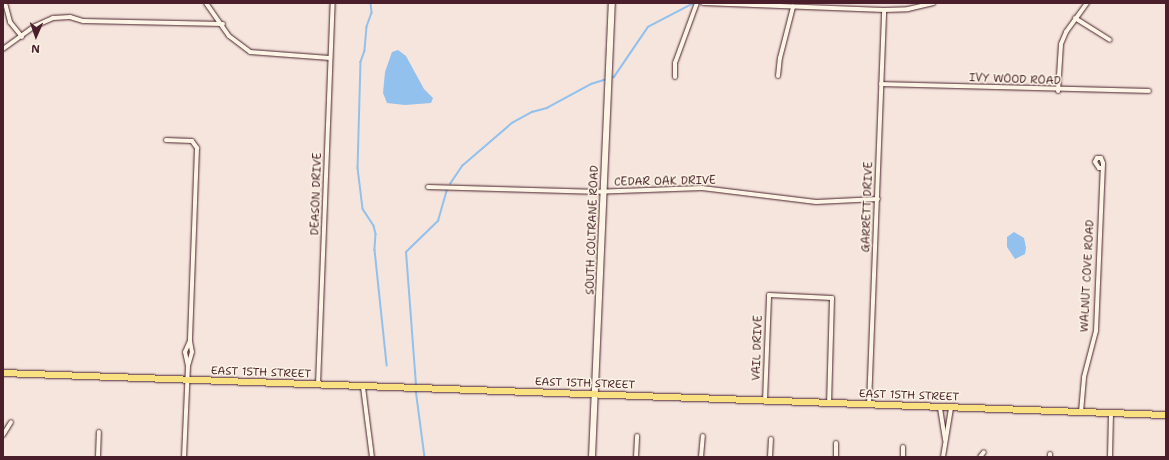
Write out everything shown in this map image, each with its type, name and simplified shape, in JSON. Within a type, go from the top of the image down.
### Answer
[{"type":"main road","name":"SOUTH COLTRANE ROAD","points":[[592,457],[612,3]]},
{"type":"main road","name":"EAST 15TH STREET","points":[[3,373],[1166,415]]},
{"type":"street","points":[[5,3],[10,22],[22,37]]},
{"type":"street","points":[[206,3],[223,24],[229,36],[250,52],[330,58]]},
{"type":"street","name":"DEASON DRIVE","points":[[318,385],[333,3]]},
{"type":"street","points":[[675,77],[675,64],[696,3]]},
{"type":"street","points":[[703,3],[884,10],[908,10],[933,3]]},
{"type":"street","points":[[1058,91],[1061,44],[1066,32],[1087,3]]},
{"type":"street","points":[[778,76],[793,7]]},
{"type":"street","name":"GARRETT DRIVE","points":[[868,405],[878,200],[884,10]]},
{"type":"street","points":[[3,49],[22,37],[35,26],[53,18],[70,18],[83,21],[223,24]]},
{"type":"street","points":[[1075,18],[1110,40]]},
{"type":"street","name":"IVY WOOD ROAD","points":[[881,84],[1058,91],[1148,91]]},
{"type":"street","points":[[166,140],[192,141],[197,148],[190,341],[185,352],[188,366],[184,457]]},
{"type":"street","name":"WALNUT COVE ROAD","points":[[1081,412],[1084,377],[1096,331],[1103,163],[1101,158],[1094,162],[1099,168],[1102,168]]},
{"type":"street","name":"CEDAR OAK DRIVE","points":[[428,187],[604,192],[709,188],[816,202],[878,200]]},
{"type":"street","name":"VAIL DRIVE","points":[[765,401],[769,295],[832,298],[829,403]]},
{"type":"street","points":[[363,387],[372,457]]},
{"type":"street","points":[[940,408],[945,440]]},
{"type":"street","points":[[943,457],[951,408]]},
{"type":"street","points":[[1110,457],[1111,413]]},
{"type":"street","points":[[3,435],[11,422]]},
{"type":"street","points":[[98,457],[99,432]]},
{"type":"street","points":[[636,457],[637,436]]},
{"type":"street","points":[[701,457],[703,436]]},
{"type":"street","points":[[770,439],[770,457]]},
{"type":"street","points":[[836,443],[836,457]]},
{"type":"street","points":[[902,447],[903,457]]},
{"type":"street","points":[[980,457],[984,452]]},
{"type":"water","points":[[398,50],[406,56],[424,89],[433,98],[431,103],[405,105],[387,103],[383,93],[385,72],[392,52]]},
{"type":"water","points":[[1014,232],[1024,238],[1026,248],[1025,254],[1015,259],[1007,247],[1007,237]]},
{"type":"waterway","points":[[371,3],[372,13],[367,27],[365,51],[361,62],[358,168],[363,209],[374,226],[376,234],[375,250],[387,365]]},
{"type":"waterway","points":[[450,184],[462,166],[512,123],[532,112],[547,108],[591,84],[614,77],[648,27],[694,3]]},
{"type":"waterway","points":[[416,385],[406,252],[438,221],[447,189]]},
{"type":"waterway","points":[[416,389],[425,457]]}]
